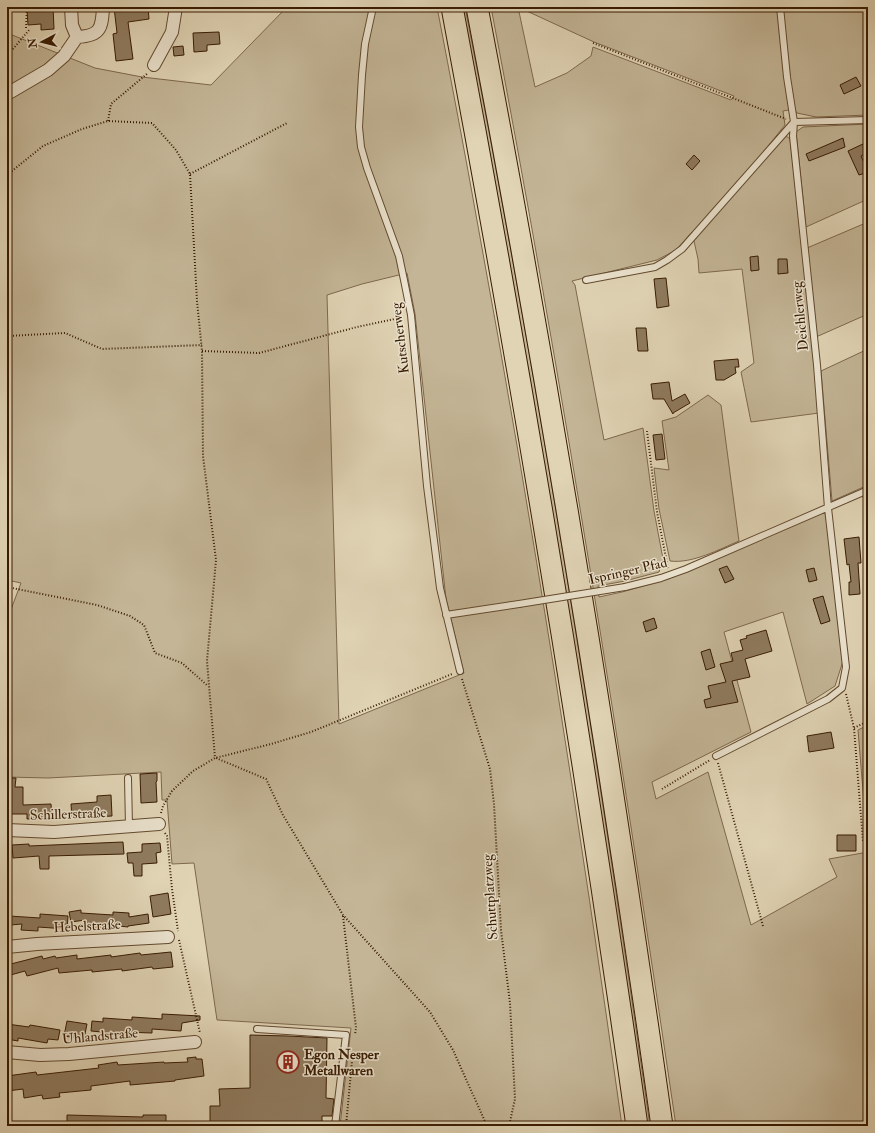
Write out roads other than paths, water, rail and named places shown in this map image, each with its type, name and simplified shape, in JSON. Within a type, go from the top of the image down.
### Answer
[{"type":"highway","points":[[452,7],[492,225],[559,615],[590,812],[636,1126]]},
{"type":"highway","points":[[477,7],[558,460],[620,847],[662,1126]]},
{"type":"street","points":[[71,7],[72,25],[77,37]]},
{"type":"street","points":[[77,37],[87,37],[95,33],[102,24],[103,7]]},
{"type":"street","points":[[151,70],[172,32],[176,7]]},
{"type":"street","points":[[7,94],[48,70],[64,56],[77,37]]},
{"type":"street","name":"Schillerstraße","points":[[7,830],[54,832],[159,824]]},
{"type":"street","name":"Hebelstraße","points":[[7,947],[168,937]]},
{"type":"street","name":"Uhlandstraße","points":[[7,1052],[40,1055],[69,1054],[195,1042]]},
{"type":"lane","name":"Kutscherweg","points":[[373,7],[365,44],[362,75],[359,121],[361,147],[367,168],[399,256],[411,315],[427,486],[440,588],[460,671]]},
{"type":"lane","name":"Deichlerweg","points":[[780,7],[787,77],[794,122],[793,136],[818,365],[828,508]]},
{"type":"lane","points":[[586,280],[655,267],[677,253],[794,122],[868,120]]},
{"type":"lane","name":"Ispringer Pfad","points":[[446,615],[626,586],[669,575],[868,490]]},
{"type":"lane","points":[[716,756],[828,699],[842,688],[846,667],[828,508]]},
{"type":"lane","points":[[128,778],[129,827]]},
{"type":"lane","points":[[257,1029],[346,1034],[335,1126]]},
{"type":"place","name":"Egon Nesper Metallwaren","points":[[288,1062]]}]
